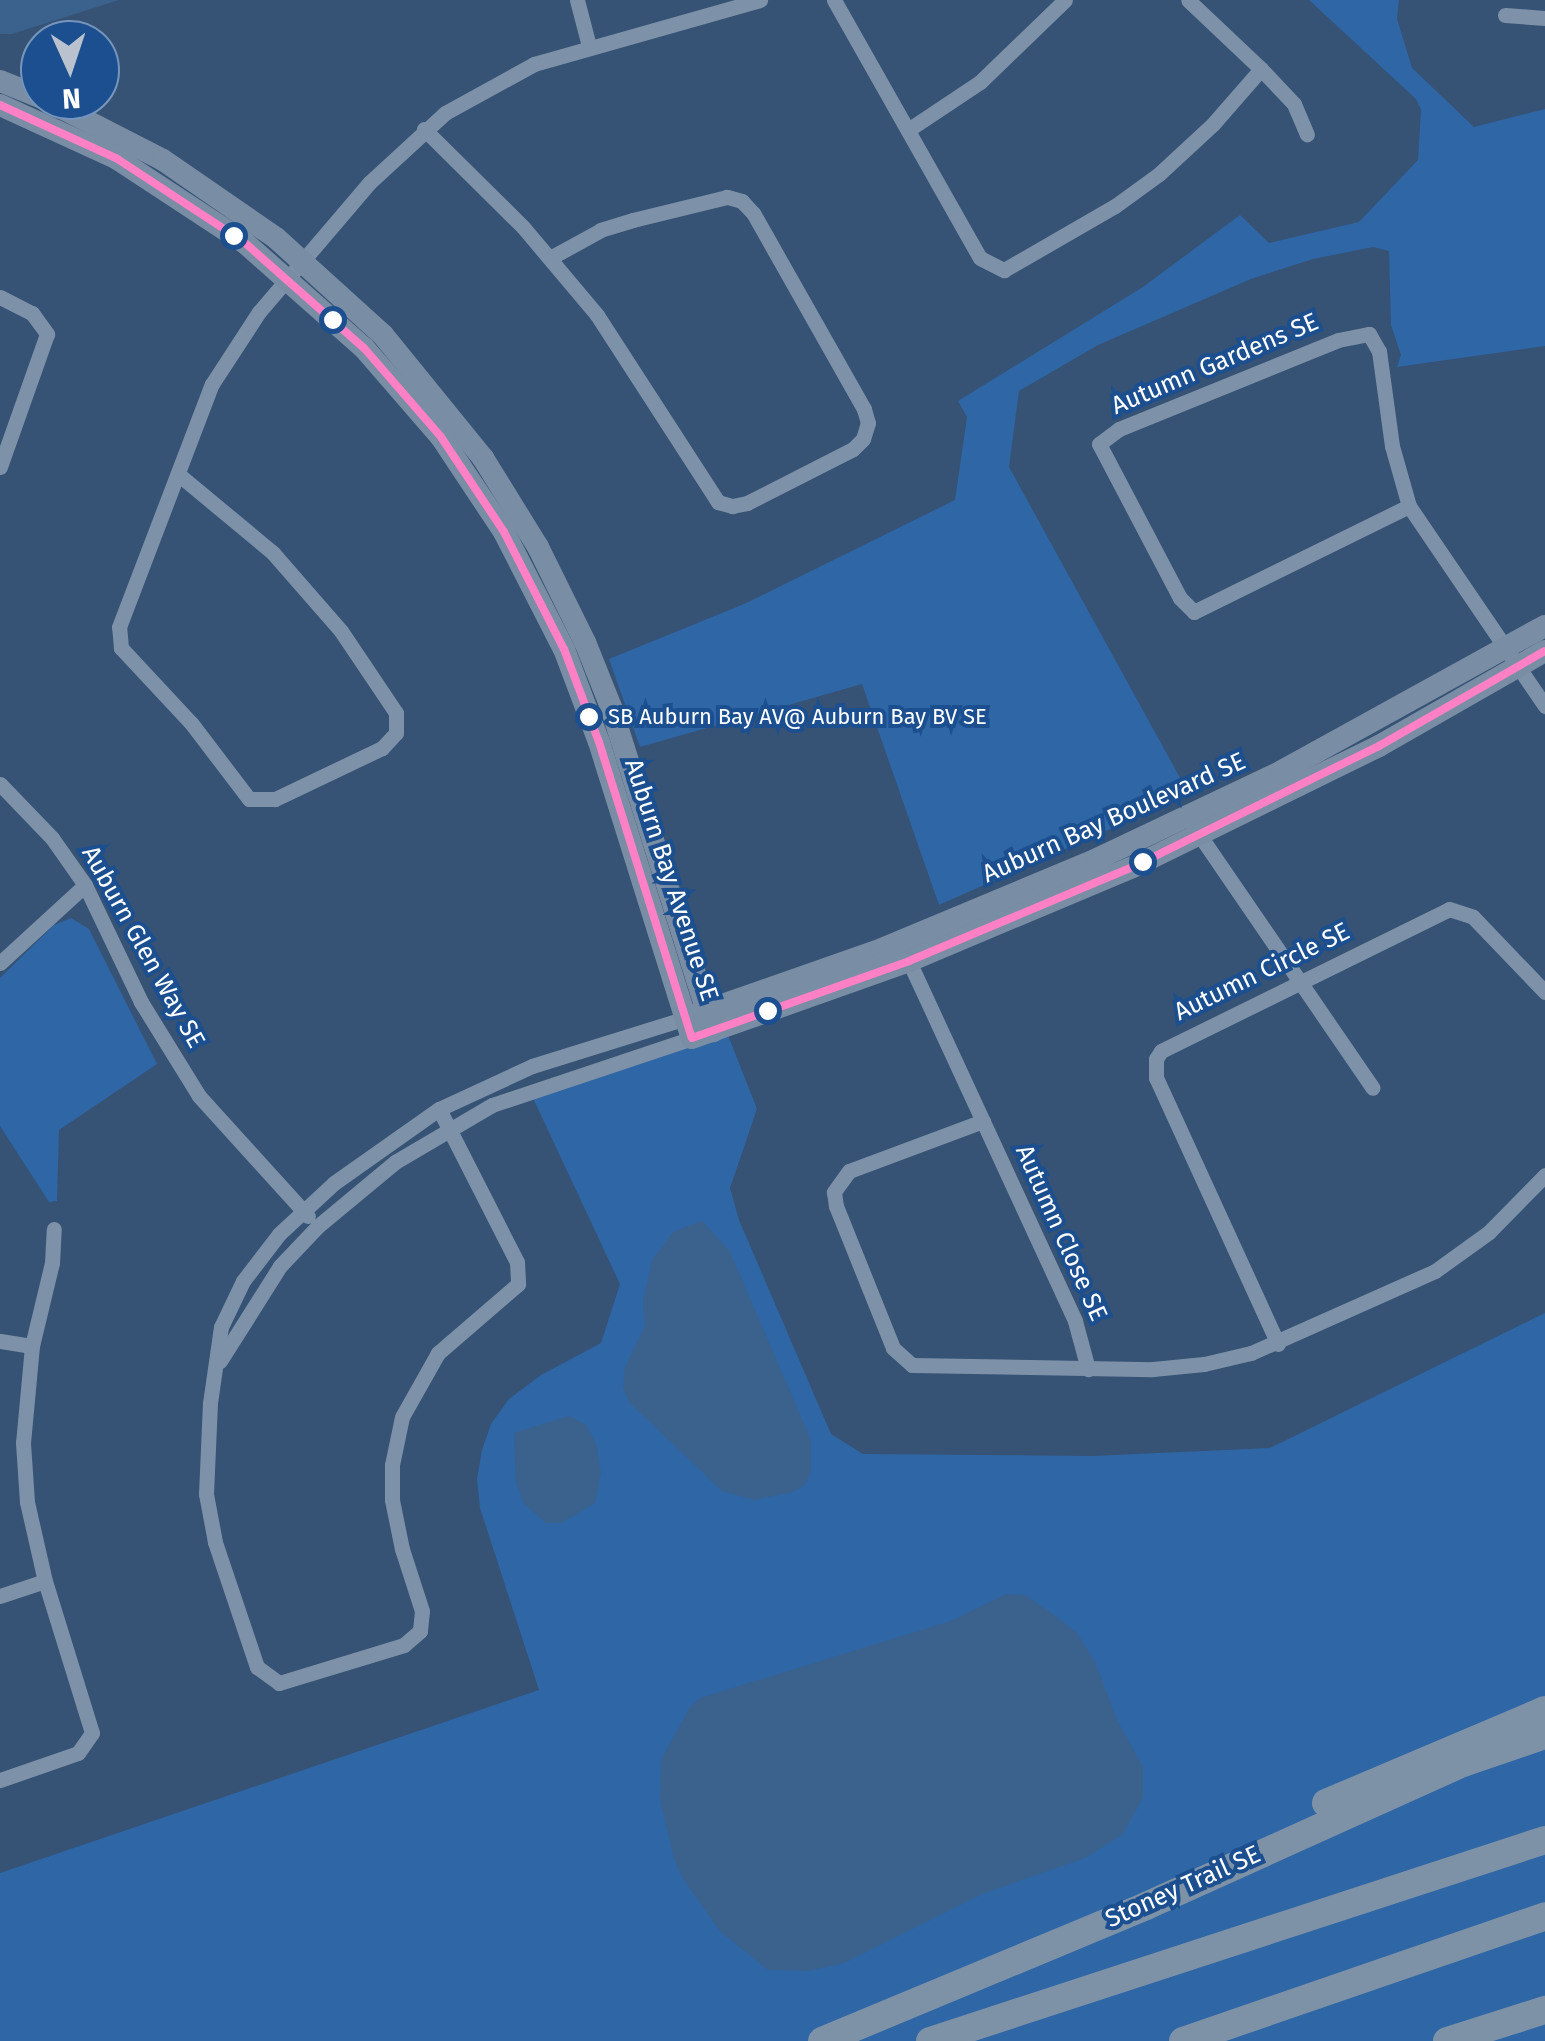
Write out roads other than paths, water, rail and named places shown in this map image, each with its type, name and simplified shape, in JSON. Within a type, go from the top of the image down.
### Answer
[{"type":"highway","points":[[1088,1928],[1190,1870],[1354,1789],[1545,1710]]},
{"type":"highway","name":"Stoney Trail SE","points":[[822,2041],[1462,1763],[1545,1735]]},
{"type":"highway","points":[[930,2041],[1545,1840]]},
{"type":"highway","points":[[1183,2041],[1545,1916]]},
{"type":"highway","points":[[1447,2041],[1545,2010]]},
{"type":"street","points":[[577,0],[589,46]]},
{"type":"street","points":[[178,474],[273,554],[341,631],[396,713],[396,733],[382,748],[275,799],[249,799],[191,722],[126,655],[118,641],[119,627],[178,474],[224,362],[296,269],[388,162],[424,129],[509,75],[589,46],[760,0]]},
{"type":"street","points":[[834,0],[980,258],[1004,270],[1116,206],[1158,174],[1212,124],[1260,70]]},
{"type":"street","points":[[908,130],[980,82],[1065,0]]},
{"type":"street","points":[[1188,0],[1294,104],[1306,134]]},
{"type":"street","points":[[1505,15],[1545,18]]},
{"type":"street","name":"Auburn Bay Avenue SE","points":[[0,105],[58,129],[154,180],[296,269]]},
{"type":"street","name":"Auburn Bay Avenue SE","points":[[84,120],[162,160],[296,269],[418,374],[482,458],[538,547],[585,642],[610,708],[699,1024]]},
{"type":"street","points":[[424,129],[550,258],[626,356],[718,502],[742,504],[852,449],[863,439],[868,428],[864,409],[754,213],[742,201],[727,196],[633,220],[550,258]]},
{"type":"street","points":[[0,296],[32,313],[47,334],[0,467]]},
{"type":"street","name":"Autumn Gardens SE","points":[[1409,506],[1194,612],[1180,598],[1099,444],[1119,428],[1338,340],[1369,334],[1379,351],[1392,446],[1409,506],[1545,706]]},
{"type":"street","name":"Auburn Bay Boulevard SE","points":[[699,1024],[905,951],[1364,754],[1511,658],[1545,626]]},
{"type":"street","name":"Auburn Bay Boulevard SE","points":[[1511,658],[1545,651]]},
{"type":"street","name":"Auburn Glen Way SE","points":[[0,784],[52,838],[85,885],[141,1002],[180,1067],[228,1132],[318,1226]]},
{"type":"street","points":[[1194,827],[1373,1088]]},
{"type":"street","points":[[0,963],[85,885]]},
{"type":"street","name":"Autumn Circle SE","points":[[1278,1344],[1154,1070],[1156,1059],[1170,1044],[1450,909],[1473,917],[1545,992]]},
{"type":"street","name":"Autumn Close SE","points":[[905,951],[1075,1321],[1088,1369]]},
{"type":"street","points":[[439,1109],[518,1262],[520,1277],[512,1293],[471,1320],[438,1354],[402,1417],[392,1465],[392,1500],[424,1621],[413,1640],[286,1684],[271,1681],[260,1671],[215,1542],[206,1494],[208,1420],[221,1326],[243,1281],[303,1211],[394,1137],[439,1109],[532,1066],[699,1024]]},
{"type":"street","points":[[218,1364],[280,1266],[318,1226],[396,1162],[450,1128],[541,1085],[699,1024]]},
{"type":"street","points":[[983,1122],[849,1171],[837,1184],[836,1206],[893,1348],[912,1364],[1088,1369],[1192,1366],[1278,1344],[1435,1271],[1490,1232],[1545,1175]]},
{"type":"street","points":[[0,1780],[78,1753],[92,1733],[45,1581],[27,1502],[23,1443],[32,1346],[47,1288],[54,1229]]},
{"type":"street","points":[[0,1341],[32,1346]]},
{"type":"street","points":[[0,1596],[45,1581]]},
{"type":"place","name":"SB Auburn Bay AV@ Auburn Bay BV SE","points":[[589,717]]}]
